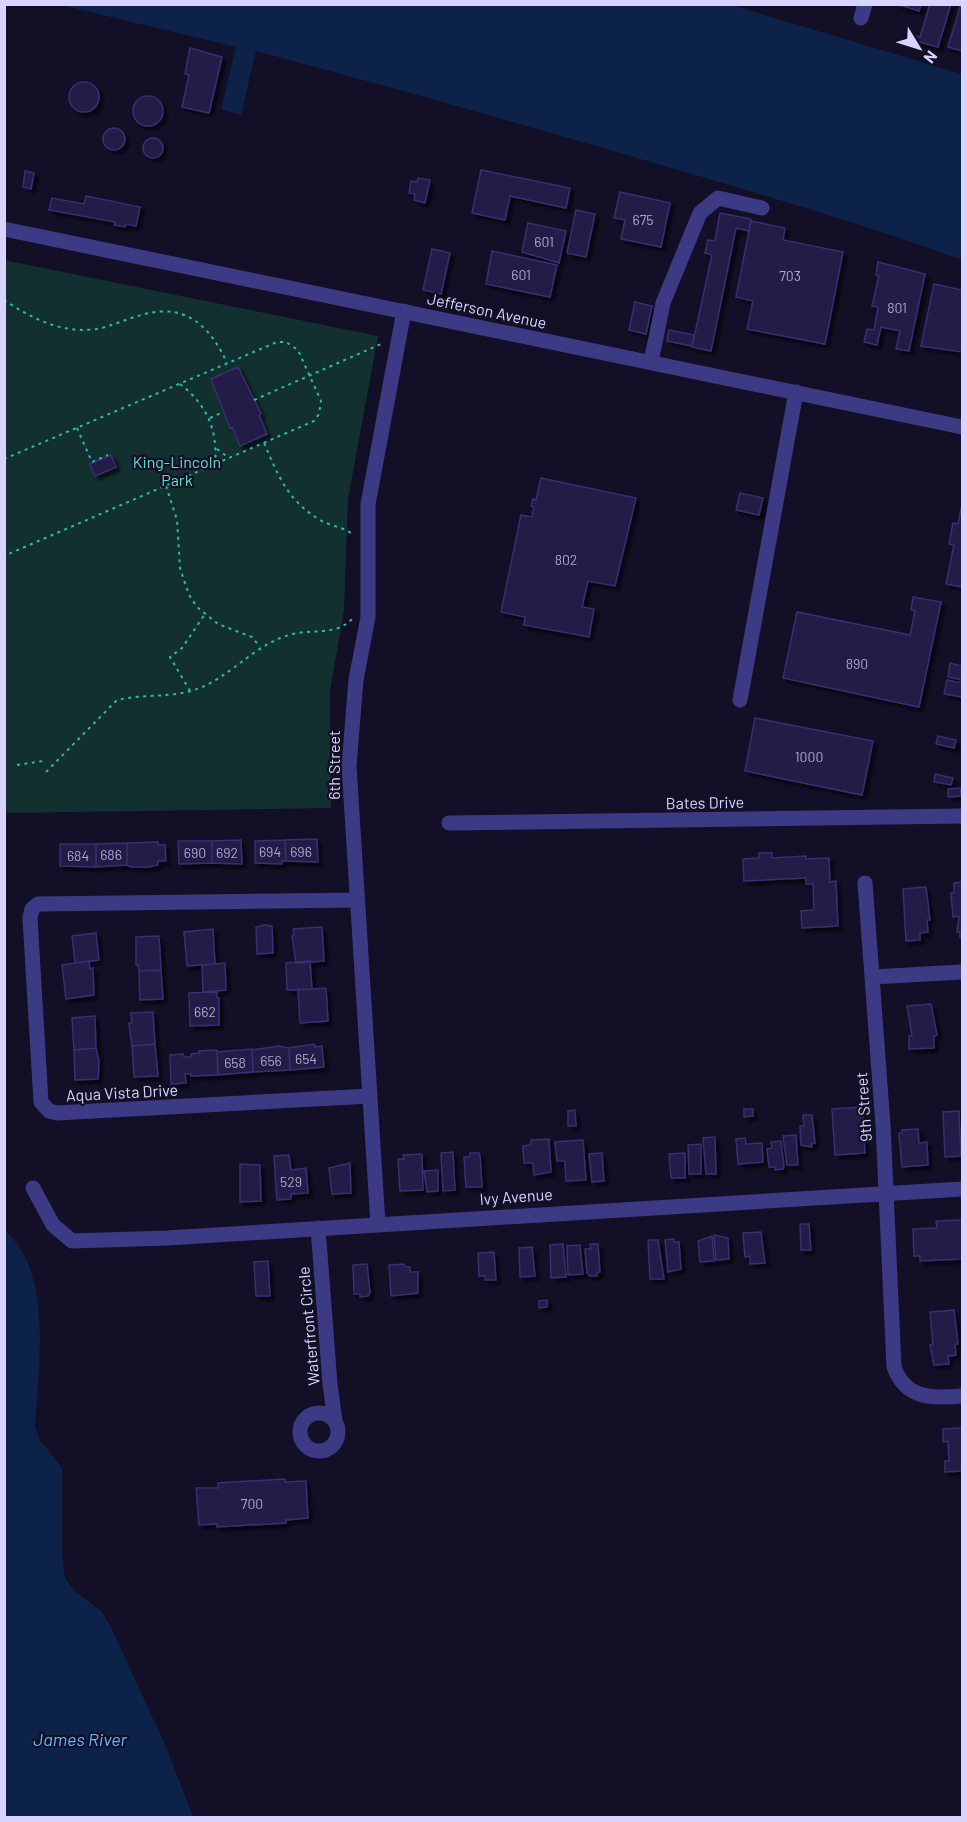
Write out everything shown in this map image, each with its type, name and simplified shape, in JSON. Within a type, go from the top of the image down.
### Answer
[{"type":"street","points":[[651,362],[663,303],[700,213],[718,198],[762,208]]},
{"type":"street","name":"Jefferson Avenue","points":[[4,229],[963,427]]},
{"type":"street","name":"6th Street","points":[[378,1224],[349,766],[356,681],[368,617],[368,504],[404,311]]},
{"type":"street","points":[[740,700],[796,392]]},
{"type":"street","name":"Bates Drive","points":[[449,823],[963,816]]},
{"type":"street","name":"9th Street","points":[[865,883],[886,1193],[894,1367],[905,1387],[923,1397],[963,1396]]},
{"type":"street","name":"Aqua Vista Drive","points":[[357,900],[38,904],[33,909],[30,918],[41,1102],[49,1111],[57,1113],[370,1096]]},
{"type":"street","points":[[872,977],[963,972]]},
{"type":"street","name":"Ivy Avenue","points":[[33,1188],[53,1225],[72,1241],[963,1188]]},
{"type":"street","name":"Waterfront Circle","points":[[318,1228],[335,1421]]},
{"type":"path","points":[[4,300],[43,322],[80,329],[95,329],[168,310],[195,321],[212,334],[227,363]]},
{"type":"path","points":[[4,459],[278,342],[286,342],[298,350],[321,401],[319,414],[314,421],[4,556]]},
{"type":"path","points":[[254,400],[381,344]]},
{"type":"path","points":[[180,384],[201,404],[210,418],[216,449],[215,464]]},
{"type":"path","points":[[210,418],[223,412]]},
{"type":"path","points":[[77,428],[92,462],[108,455]]},
{"type":"path","points":[[264,443],[282,485],[309,512],[334,528],[353,533],[354,545]]},
{"type":"path","points":[[216,449],[230,458]]},
{"type":"path","points":[[166,486],[178,528],[180,568],[184,584],[193,602],[205,614],[228,629],[252,636],[260,647]]},
{"type":"path","points":[[46,772],[117,700],[174,695],[190,691],[218,678],[260,647],[288,635],[346,626],[354,617],[355,610]]},
{"type":"path","points":[[190,691],[170,657],[182,648],[205,614]]},
{"type":"path","points":[[17,765],[43,761]]},
{"type":"green space","name":"King-Lincoln Park","points":[[4,260],[378,336],[348,499],[344,610],[330,691],[331,808],[5,813]]},
{"type":"water","points":[[61,5],[731,5],[962,74],[962,260],[841,219],[719,182],[447,103],[256,51],[241,115],[221,109],[236,47]]},
{"type":"water","name":"James River","points":[[5,1231],[20,1249],[31,1271],[37,1296],[40,1350],[35,1426],[40,1440],[62,1468],[62,1554],[65,1578],[75,1591],[101,1611],[110,1625],[167,1749],[193,1817],[5,1817]]},
{"type":"building","points":[[897,4],[921,4],[919,11]]},
{"type":"building","points":[[930,4],[951,4],[938,47],[908,39],[914,35],[920,37]]},
{"type":"building","points":[[962,4],[962,51],[948,47]]},
{"type":"building","points":[[190,48],[222,57],[209,113],[182,107],[189,75],[185,74]]},
{"type":"building","points":[[84,82],[95,86],[99,97],[95,108],[84,112],[73,108],[69,97],[73,86]]},
{"type":"building","points":[[148,96],[159,100],[163,111],[159,122],[148,126],[137,122],[133,111],[137,100]]},
{"type":"building","points":[[114,128],[122,131],[125,139],[122,147],[114,150],[106,147],[103,139],[106,131]]},
{"type":"building","points":[[153,138],[160,141],[163,148],[160,155],[153,158],[146,155],[143,148],[146,141]]},
{"type":"building","points":[[481,170],[570,188],[566,208],[510,196],[505,220],[472,213]]},
{"type":"building","points":[[25,171],[34,173],[31,189],[23,187]]},
{"type":"building","points":[[418,178],[430,180],[425,203],[414,200],[415,194],[409,193],[411,181],[417,182]]},
{"type":"building","points":[[620,192],[670,203],[661,247],[621,239],[625,220],[614,218]]},
{"type":"building","points":[[86,196],[140,207],[136,226],[114,225],[115,222],[49,210],[52,198],[84,204]]},
{"type":"building","points":[[576,210],[595,214],[586,257],[567,253]]},
{"type":"building","points":[[720,213],[751,219],[749,231],[736,228],[711,351],[692,347],[712,255],[705,253],[708,240],[715,241]]},
{"type":"building","points":[[751,221],[785,228],[783,240],[843,252],[825,344],[747,329],[753,301],[736,297]]},
{"type":"building","points":[[528,223],[566,231],[559,263],[522,252]]},
{"type":"building","points":[[432,249],[450,253],[441,294],[423,290]]},
{"type":"building","points":[[492,251],[557,265],[550,297],[486,284]]},
{"type":"building","points":[[878,262],[925,274],[909,351],[896,349],[900,331],[881,327],[877,345],[864,342],[867,329],[874,330],[878,307],[872,306],[879,276],[876,275]]},
{"type":"building","points":[[934,284],[962,290],[962,352],[921,346]]},
{"type":"building","points":[[635,302],[652,306],[646,334],[629,330]]},
{"type":"building","points":[[669,330],[694,335],[692,346],[667,341]]},
{"type":"building","points":[[238,367],[261,414],[259,415],[267,434],[240,446],[232,427],[230,428],[211,379]]},
{"type":"building","points":[[111,455],[116,467],[95,476],[90,464]]},
{"type":"building","points":[[541,478],[636,498],[615,586],[588,581],[582,607],[594,609],[589,637],[524,625],[525,617],[501,612],[521,515],[532,517],[534,507],[531,506],[533,499],[536,500]]},
{"type":"building","points":[[740,493],[763,498],[759,515],[736,510]]},
{"type":"building","points":[[962,505],[962,587],[946,584],[954,545],[949,544],[953,523],[958,524]]},
{"type":"building","points":[[913,597],[941,602],[919,707],[783,678],[797,612],[910,635],[915,611],[911,610]]},
{"type":"building","points":[[950,663],[962,666],[962,680],[948,677]]},
{"type":"building","points":[[947,680],[962,683],[962,697],[944,694]]},
{"type":"building","points":[[755,718],[873,741],[862,795],[745,771]]},
{"type":"building","points":[[938,736],[956,740],[954,748],[936,744]]},
{"type":"building","points":[[935,774],[953,778],[951,785],[934,782]]},
{"type":"building","points":[[961,788],[961,796],[948,797],[948,789]]},
{"type":"building","points":[[317,839],[318,862],[286,861],[285,840]]},
{"type":"building","points":[[241,840],[242,864],[212,863],[212,841]]},
{"type":"building","points":[[285,840],[286,861],[282,861],[282,864],[255,863],[255,841]]},
{"type":"building","points":[[178,841],[212,841],[212,863],[179,864]]},
{"type":"building","points":[[158,842],[158,845],[165,845],[166,861],[158,861],[158,865],[149,867],[127,865],[127,843]]},
{"type":"building","points":[[127,843],[127,865],[96,867],[96,844]]},
{"type":"building","points":[[60,844],[96,844],[96,867],[60,866]]},
{"type":"building","points":[[759,853],[772,853],[772,858],[806,856],[806,859],[829,858],[830,882],[836,881],[838,926],[802,928],[801,911],[814,910],[813,884],[806,884],[806,878],[744,881],[743,859],[759,858]]},
{"type":"building","points":[[962,882],[962,937],[960,937],[960,932],[957,932],[959,916],[953,917],[951,893],[954,893],[954,883]]},
{"type":"building","points":[[926,887],[930,920],[927,920],[928,932],[920,933],[920,940],[906,941],[903,889]]},
{"type":"building","points":[[272,926],[273,953],[257,954],[256,927]]},
{"type":"building","points":[[322,927],[324,961],[296,963],[293,929]]},
{"type":"building","points":[[213,929],[215,964],[187,966],[184,932]]},
{"type":"building","points":[[96,933],[99,960],[75,963],[72,936]]},
{"type":"building","points":[[159,936],[161,970],[139,971],[136,965],[136,937]]},
{"type":"building","points":[[89,961],[90,969],[93,968],[94,995],[66,999],[62,965]]},
{"type":"building","points":[[310,961],[312,989],[287,990],[286,963]]},
{"type":"building","points":[[225,963],[226,990],[203,992],[202,965]]},
{"type":"building","points":[[161,970],[163,999],[140,1000],[139,971]]},
{"type":"building","points":[[326,988],[328,1021],[300,1023],[298,990]]},
{"type":"building","points":[[217,992],[219,1025],[190,1026],[189,993]]},
{"type":"building","points":[[931,1004],[937,1035],[934,1036],[934,1048],[909,1049],[909,1036],[912,1036],[907,1006]]},
{"type":"building","points":[[153,1012],[155,1044],[132,1046],[129,1023],[132,1023],[131,1013]]},
{"type":"building","points":[[95,1016],[96,1048],[74,1050],[72,1018]]},
{"type":"building","points":[[155,1044],[158,1076],[134,1077],[132,1046]]},
{"type":"building","points":[[314,1044],[315,1047],[322,1046],[324,1067],[290,1070],[289,1048]]},
{"type":"building","points":[[279,1046],[289,1048],[290,1070],[253,1072],[252,1050]]},
{"type":"building","points":[[96,1048],[99,1061],[98,1079],[75,1080],[74,1050]]},
{"type":"building","points":[[252,1049],[253,1072],[218,1075],[217,1052]]},
{"type":"building","points":[[217,1050],[218,1075],[191,1076],[191,1074],[185,1074],[186,1083],[171,1084],[170,1055],[183,1054],[184,1057],[191,1057],[191,1054],[200,1053],[199,1051]]},
{"type":"building","points":[[862,1107],[865,1153],[835,1155],[832,1109]]},
{"type":"building","points":[[744,1109],[753,1109],[753,1116],[744,1117]]},
{"type":"building","points":[[575,1110],[576,1126],[568,1126],[568,1111]]},
{"type":"building","points":[[959,1111],[961,1156],[945,1157],[943,1112]]},
{"type":"building","points":[[803,1115],[812,1115],[815,1143],[811,1144],[812,1147],[801,1145],[800,1126],[804,1126]]},
{"type":"building","points":[[918,1129],[919,1143],[927,1142],[928,1165],[902,1167],[899,1133],[902,1133],[902,1130]]},
{"type":"building","points":[[796,1135],[798,1165],[787,1165],[783,1136]]},
{"type":"building","points":[[715,1137],[716,1174],[706,1174],[703,1138]]},
{"type":"building","points":[[745,1138],[746,1144],[762,1143],[763,1162],[738,1164],[736,1139]]},
{"type":"building","points":[[549,1139],[551,1172],[534,1175],[533,1163],[524,1163],[523,1146],[531,1145],[531,1140]]},
{"type":"building","points":[[583,1140],[586,1180],[566,1181],[565,1161],[557,1161],[555,1142]]},
{"type":"building","points":[[781,1141],[784,1166],[783,1169],[775,1170],[775,1167],[769,1167],[767,1149],[772,1148],[771,1142]]},
{"type":"building","points":[[701,1144],[701,1174],[689,1174],[688,1145]]},
{"type":"building","points":[[453,1152],[455,1190],[443,1191],[441,1153]]},
{"type":"building","points":[[470,1153],[479,1153],[482,1187],[466,1187],[464,1157],[470,1157]]},
{"type":"building","points":[[602,1153],[604,1181],[592,1182],[589,1154]]},
{"type":"building","points":[[685,1153],[685,1178],[671,1178],[669,1154]]},
{"type":"building","points":[[422,1154],[423,1190],[400,1191],[398,1159],[404,1159],[403,1155]]},
{"type":"building","points":[[289,1155],[291,1170],[306,1168],[308,1193],[291,1194],[291,1199],[277,1200],[274,1156]]},
{"type":"building","points":[[350,1163],[351,1193],[332,1194],[329,1168]]},
{"type":"building","points":[[240,1164],[260,1165],[261,1201],[240,1202]]},
{"type":"building","points":[[438,1170],[438,1191],[427,1192],[424,1171]]},
{"type":"building","points":[[962,1220],[962,1259],[920,1261],[920,1256],[914,1256],[913,1229],[937,1228],[936,1221]]},
{"type":"building","points":[[800,1224],[809,1224],[811,1250],[801,1250]]},
{"type":"building","points":[[761,1232],[765,1263],[750,1264],[750,1256],[745,1257],[743,1233]]},
{"type":"building","points":[[714,1235],[728,1238],[729,1259],[716,1260]]},
{"type":"building","points":[[712,1236],[714,1261],[700,1262],[698,1241]]},
{"type":"building","points":[[674,1239],[674,1242],[679,1242],[681,1269],[668,1272],[665,1240]]},
{"type":"building","points":[[648,1240],[658,1240],[664,1279],[650,1279]]},
{"type":"building","points":[[563,1244],[566,1277],[551,1278],[550,1245]]},
{"type":"building","points":[[590,1244],[598,1244],[600,1272],[597,1276],[590,1276],[587,1273],[585,1249],[591,1249]]},
{"type":"building","points":[[580,1245],[583,1274],[568,1275],[567,1246]]},
{"type":"building","points":[[532,1247],[535,1276],[520,1277],[519,1248]]},
{"type":"building","points":[[494,1252],[496,1280],[485,1280],[485,1276],[479,1276],[478,1253]]},
{"type":"building","points":[[268,1261],[270,1296],[256,1296],[254,1262]]},
{"type":"building","points":[[367,1264],[370,1293],[368,1296],[360,1297],[360,1294],[354,1294],[353,1265]]},
{"type":"building","points":[[404,1264],[405,1267],[410,1267],[410,1272],[418,1272],[418,1293],[391,1296],[389,1265]]},
{"type":"building","points":[[547,1300],[547,1307],[539,1308],[539,1301]]},
{"type":"building","points":[[954,1310],[958,1344],[955,1344],[956,1355],[948,1356],[949,1364],[934,1365],[930,1345],[933,1345],[930,1312]]},
{"type":"building","points":[[962,1428],[962,1471],[945,1472],[945,1461],[949,1461],[948,1441],[943,1442],[943,1429]]},
{"type":"building","points":[[285,1479],[285,1482],[306,1481],[308,1518],[286,1520],[286,1523],[217,1527],[217,1524],[199,1525],[196,1488],[218,1488],[218,1483]]}]
